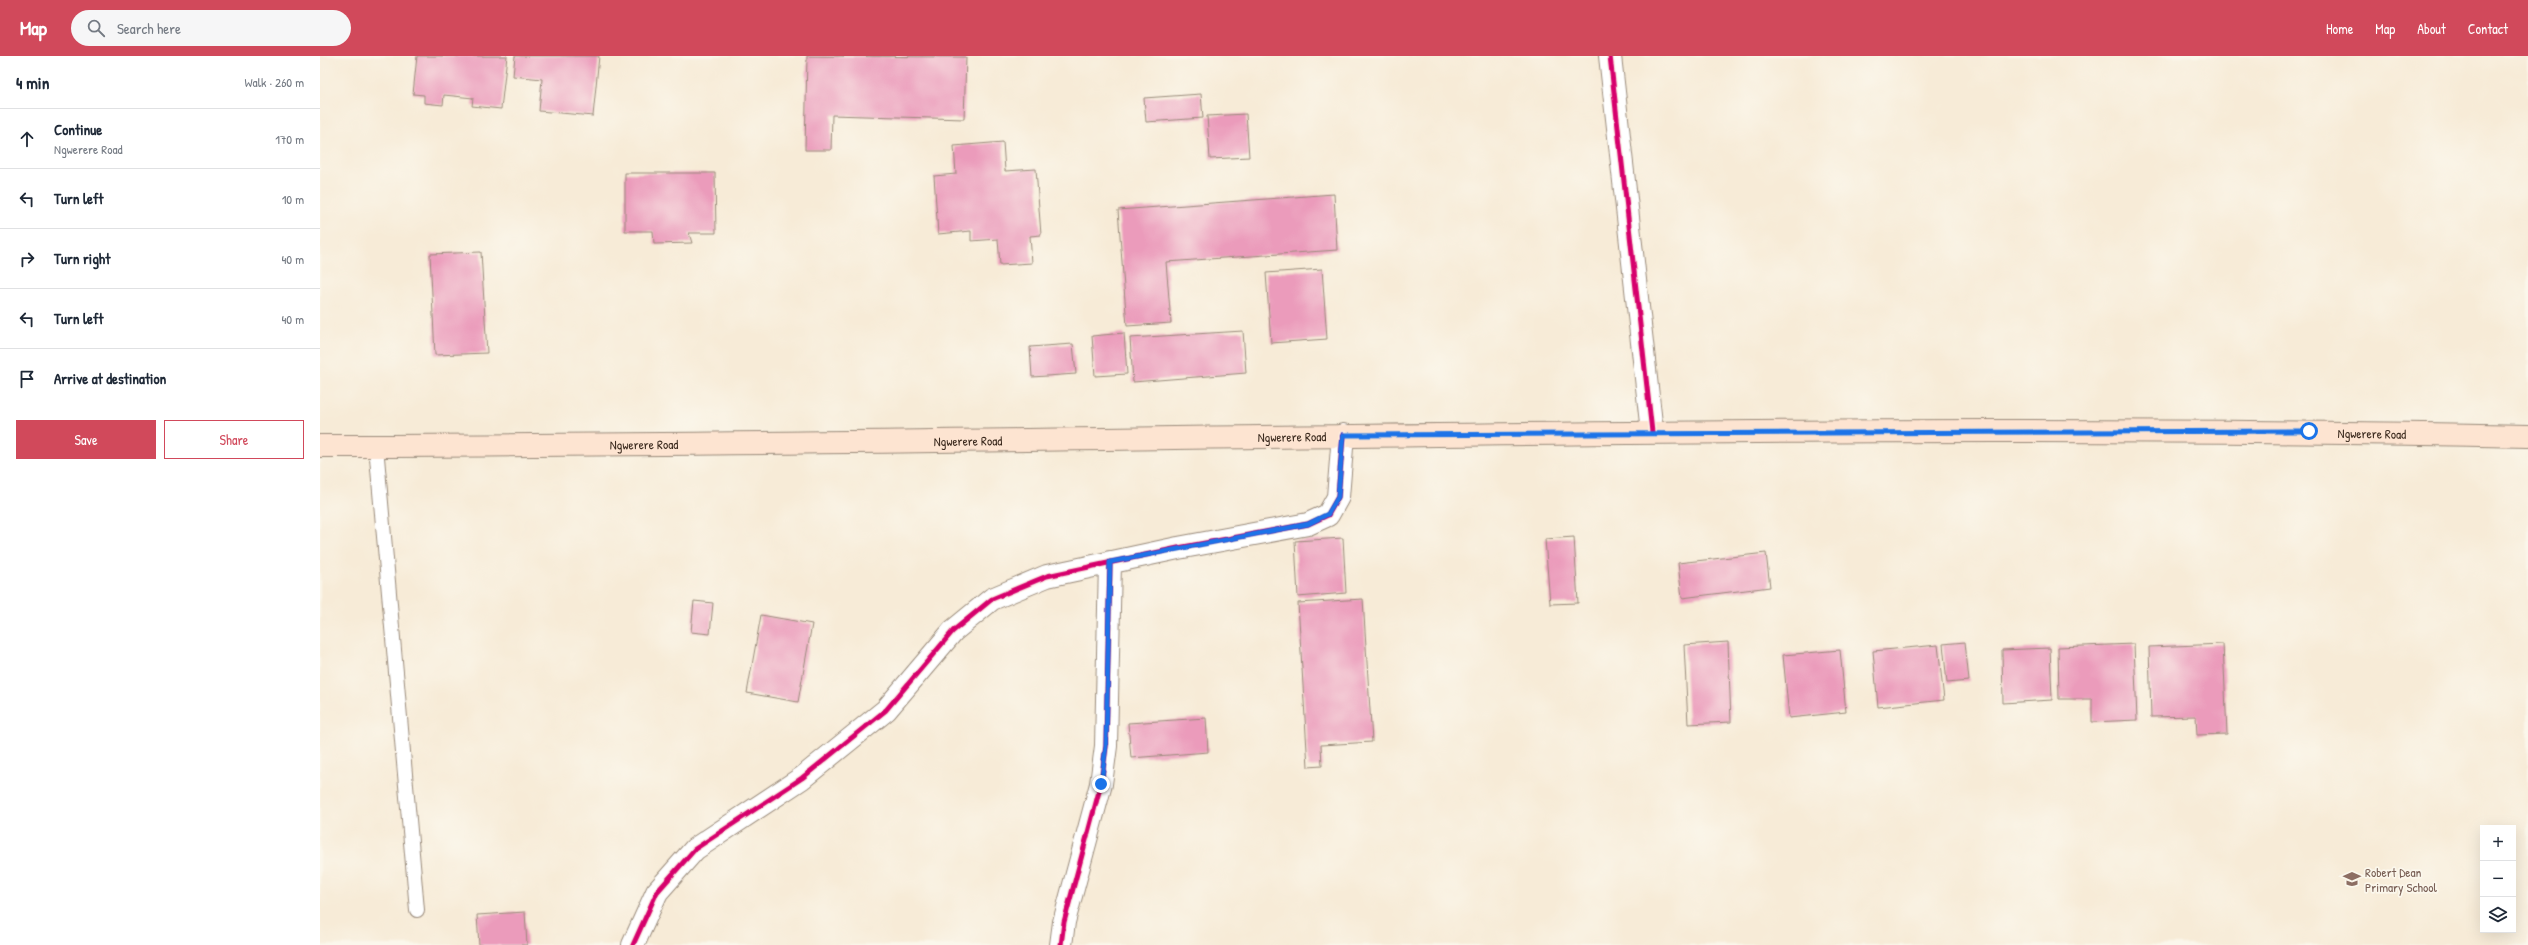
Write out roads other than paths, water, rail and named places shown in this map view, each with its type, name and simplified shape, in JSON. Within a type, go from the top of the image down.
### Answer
[{"type":"main road","name":"Ngwerere Road","points":[[320,446],[1652,432],[2309,431],[2528,436]]},
{"type":"street","points":[[1610,56],[1652,432]]},
{"type":"street","points":[[633,945],[657,892],[695,850],[802,778],[886,710],[953,631],[992,599],[1047,576],[1110,562],[1308,524],[1328,514],[1338,497],[1343,435]]},
{"type":"street","points":[[1061,945],[1064,922],[1101,784],[1106,746],[1110,562]]},
{"type":"lane","points":[[376,446],[417,910]]},
{"type":"place","name":"Robert Dean Primary School","points":[[2352,879]]}]
